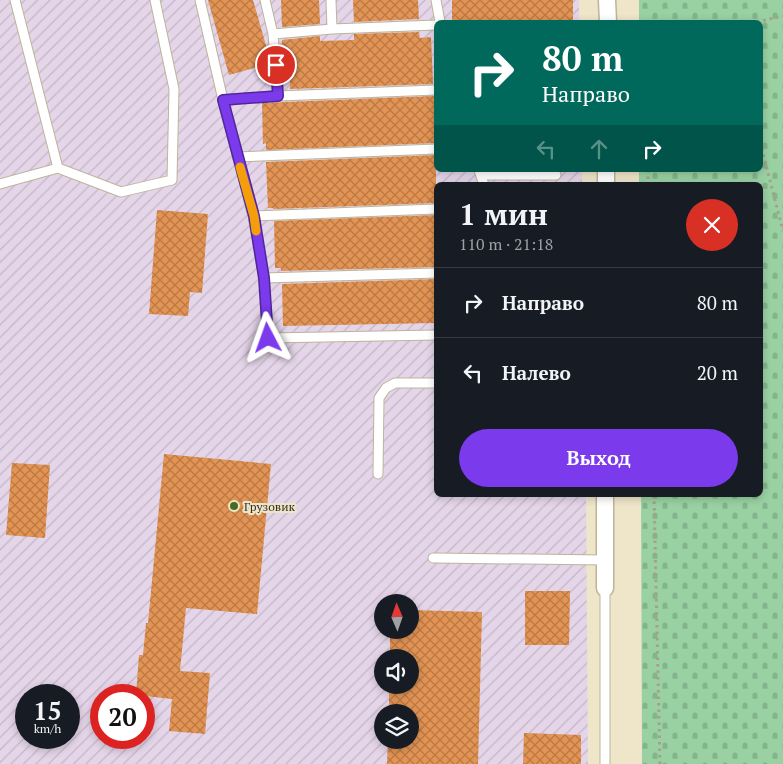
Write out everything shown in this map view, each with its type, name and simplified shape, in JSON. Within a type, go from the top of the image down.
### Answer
[{"type":"street","points":[[607,0],[608,20]]},
{"type":"street","points":[[605,497],[605,588]]},
{"type":"lane","points":[[15,0],[58,168]]},
{"type":"lane","points":[[0,184],[58,168],[120,192],[172,180],[174,89],[155,0]]},
{"type":"lane","points":[[200,0],[237,157],[254,216],[264,278],[268,338],[434,335]]},
{"type":"lane","points":[[265,0],[273,34],[278,96]]},
{"type":"lane","points":[[331,0],[332,30]]},
{"type":"lane","points":[[436,0],[440,20]]},
{"type":"lane","points":[[273,34],[434,25]]},
{"type":"lane","points":[[223,100],[434,90]]},
{"type":"lane","points":[[237,157],[434,149]]},
{"type":"lane","points":[[480,173],[556,175]]},
{"type":"lane","points":[[254,216],[434,209]]},
{"type":"lane","points":[[264,278],[434,273]]},
{"type":"lane","points":[[378,474],[380,398],[382,393],[386,388],[396,383],[434,383]]},
{"type":"lane","points":[[433,558],[605,560]]},
{"type":"lane","points":[[605,588],[606,764]]},
{"type":"path","points":[[763,21],[783,16]]},
{"type":"path","points":[[763,154],[783,231]]},
{"type":"path","points":[[654,497],[660,764]]},
{"type":"shaded area","points":[[0,0],[579,0],[579,20],[434,20],[434,172],[582,172],[582,182],[434,182],[434,497],[586,497],[588,764],[0,764]]},
{"type":"green space","points":[[639,0],[783,0],[783,764],[642,764],[641,497],[763,497],[763,182],[639,182],[639,172],[763,172],[763,20],[639,20]]},
{"type":"building","points":[[208,0],[253,0],[269,56],[269,64],[229,75]]},
{"type":"building","points":[[281,0],[319,0],[320,24],[282,27]]},
{"type":"building","points":[[353,0],[418,0],[419,19],[354,22]]},
{"type":"building","points":[[452,0],[573,0],[573,20],[452,20]]},
{"type":"building","points":[[419,32],[420,38],[431,37],[433,84],[290,89],[289,59],[282,61],[282,40],[320,36],[320,41],[354,40],[354,34]]},
{"type":"building","points":[[433,96],[434,143],[266,150],[266,143],[263,144],[262,103]]},
{"type":"building","points":[[434,155],[436,182],[434,182],[434,203],[268,208],[266,162]]},
{"type":"building","points":[[157,210],[208,214],[202,293],[190,292],[188,316],[149,314]]},
{"type":"building","points":[[434,215],[434,267],[281,271],[281,268],[275,268],[274,221]]},
{"type":"building","points":[[434,279],[434,323],[283,326],[282,284]]},
{"type":"building","points":[[164,454],[271,464],[257,614],[186,608],[180,671],[210,673],[205,734],[169,731],[172,699],[155,697],[155,684],[137,684],[139,655],[143,655],[146,623],[148,623]]},
{"type":"building","points":[[12,463],[50,465],[45,538],[6,535]]},
{"type":"building","points":[[525,591],[570,591],[569,645],[525,645]]},
{"type":"building","points":[[419,610],[482,612],[478,764],[387,764],[388,749],[419,749],[419,704],[389,704],[389,694],[419,694],[419,649],[390,649],[390,639],[419,639]]},
{"type":"building","points":[[524,733],[581,735],[581,764],[523,764]]},
{"type":"slow traffic","points":[[240,167],[254,216],[256,231]]},
{"type":"place","name":"Грузовик","points":[[234,506]]},
{"type":"route","points":[[268,338],[264,278],[254,216],[223,100],[278,96],[276,65]]}]
